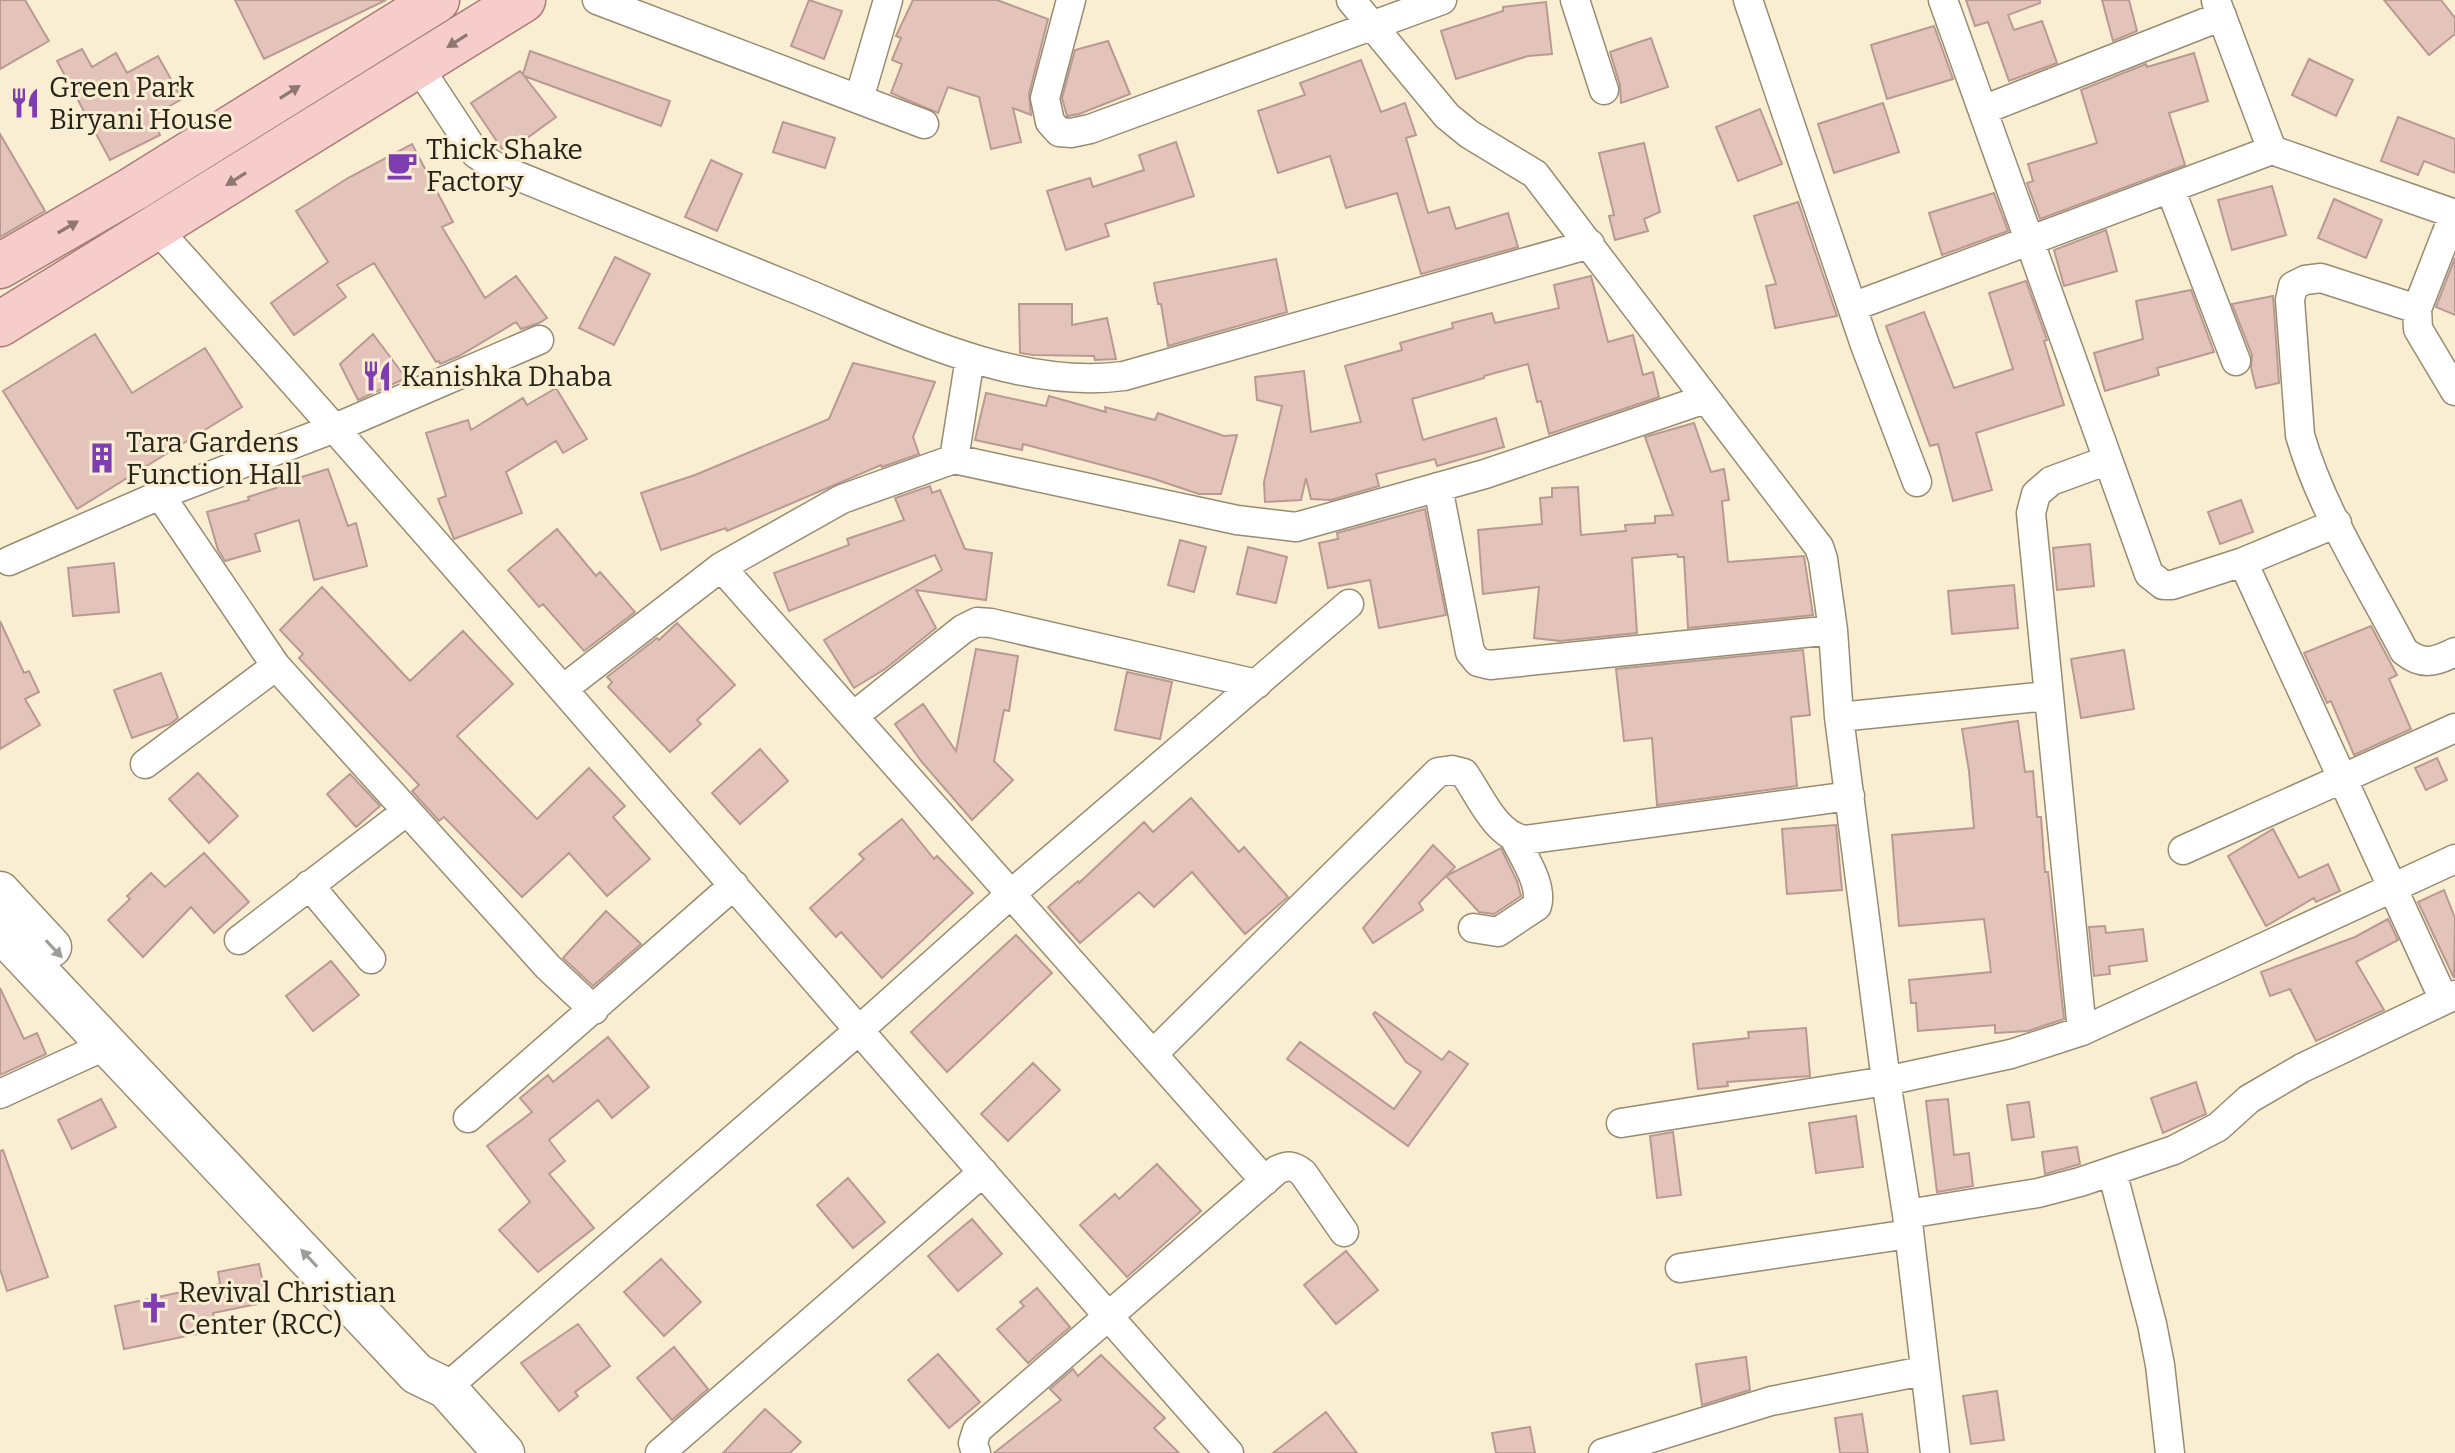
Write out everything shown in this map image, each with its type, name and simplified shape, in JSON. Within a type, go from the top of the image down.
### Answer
[{"type":"main road","points":[[0,266],[133,189],[437,0]]},
{"type":"main road","points":[[0,324],[523,0]]},
{"type":"street","points":[[597,0],[924,124]]},
{"type":"street","points":[[859,99],[888,0]]},
{"type":"street","points":[[1071,0],[1045,98],[1050,122],[1059,132],[1071,133],[1090,129],[1442,0]]},
{"type":"street","points":[[1351,0],[1447,116],[1469,134],[1535,174],[1819,547],[1833,630],[1839,717],[1886,1081],[1908,1224],[1935,1453]]},
{"type":"street","points":[[1575,0],[1604,90]]},
{"type":"street","points":[[1748,0],[1852,307],[1917,482]]},
{"type":"street","points":[[1943,0],[2149,574],[2155,581],[2172,585],[2243,562],[2337,523]]},
{"type":"street","points":[[1983,110],[2219,8],[2272,150]]},
{"type":"street","points":[[418,66],[476,154],[498,168],[970,358],[1066,377],[1091,380],[1124,376],[1590,244]]},
{"type":"street","points":[[1852,307],[2272,150],[2455,214],[2417,309],[2418,329],[2455,391]]},
{"type":"street","points":[[2170,188],[2236,361]]},
{"type":"street","points":[[156,228],[335,428],[1229,1453]]},
{"type":"street","points":[[2417,309],[2321,278],[2305,280],[2293,286],[2290,300],[2300,435],[2306,456],[2337,523],[2404,651],[2425,662],[2455,652]]},
{"type":"street","points":[[9,561],[160,495],[335,428],[539,340]]},
{"type":"street","points":[[954,459],[970,358]]},
{"type":"street","points":[[563,689],[721,567],[842,499],[954,459],[1237,520],[1296,527],[1485,474],[1705,399]]},
{"type":"street","points":[[2082,1031],[2031,513],[2036,494],[2051,481],[2108,460]]},
{"type":"street","points":[[1438,487],[1470,652],[1478,662],[1490,665],[1833,630]]},
{"type":"street","points":[[160,495],[276,666],[548,967],[594,1010]]},
{"type":"street","points":[[1680,1268],[1908,1224],[2038,1193],[2174,1150],[2218,1127],[2249,1099],[2302,1068],[2450,997],[2341,779],[2243,562]]},
{"type":"street","points":[[721,567],[1265,1181]]},
{"type":"street","points":[[446,1388],[858,1031],[1011,894],[1349,604]]},
{"type":"street","points":[[855,715],[942,644],[977,622],[1257,684]]},
{"type":"street","points":[[145,764],[276,666]]},
{"type":"street","points":[[1839,717],[2048,696]]},
{"type":"street","points":[[2183,850],[2455,728]]},
{"type":"street","points":[[1153,1054],[1438,772],[1452,770],[1464,773],[1504,832],[1515,839],[1537,839],[1850,796]]},
{"type":"street","points":[[239,940],[407,811]]},
{"type":"street","points":[[1473,928],[1498,932],[1537,906],[1537,887],[1515,839]]},
{"type":"street","points":[[1621,1123],[1886,1081],[2011,1054],[2082,1031],[2455,859]]},
{"type":"street","points":[[309,885],[371,959]]},
{"type":"street","points":[[468,1118],[734,885]]},
{"type":"street","points":[[0,892],[417,1374],[446,1388],[504,1453]]},
{"type":"street","points":[[0,931],[107,1045],[164,1084]]},
{"type":"street","points":[[0,1094],[107,1045]]},
{"type":"street","points":[[976,1453],[973,1443],[977,1430],[1277,1170],[1286,1166],[1295,1167],[1303,1173],[1344,1232]]},
{"type":"street","points":[[2112,1171],[2152,1324],[2170,1453]]},
{"type":"street","points":[[660,1453],[983,1172]]},
{"type":"street","points":[[1603,1453],[1771,1401],[1923,1371]]},
{"type":"building","points":[[0,0],[25,0],[49,41],[0,69]]},
{"type":"building","points":[[235,0],[386,0],[264,59]]},
{"type":"building","points":[[809,0],[842,11],[824,59],[791,46]]},
{"type":"building","points":[[913,0],[997,0],[1048,19],[1029,94],[1031,115],[1013,108],[1021,142],[991,149],[979,97],[948,87],[938,113],[891,93],[902,64],[892,60],[901,38],[896,36]]},
{"type":"building","points":[[1966,0],[2040,0],[2040,3],[2008,15],[2014,30],[2042,21],[2057,63],[2009,81],[1988,22],[1975,26]]},
{"type":"building","points":[[2102,0],[2129,0],[2137,31],[2113,41]]},
{"type":"building","points":[[2384,0],[2441,0],[2455,18],[2455,34],[2429,55]]},
{"type":"building","points":[[1546,2],[1552,54],[1528,56],[1456,79],[1441,31],[1503,11],[1503,7]]},
{"type":"building","points":[[1934,26],[1953,79],[1887,99],[1871,45]]},
{"type":"building","points":[[1651,38],[1668,87],[1621,103],[1620,85],[1610,52]]},
{"type":"building","points":[[1108,41],[1130,94],[1067,116],[1062,98],[1075,50]]},
{"type":"building","points":[[82,49],[92,67],[116,53],[127,73],[158,56],[182,99],[151,117],[160,135],[110,160],[57,61]]},
{"type":"building","points":[[530,51],[670,101],[661,126],[524,76],[556,117],[527,138],[525,135],[502,149],[471,103],[520,71],[523,74]]},
{"type":"building","points":[[2194,53],[2208,101],[2169,113],[2185,165],[2040,219],[2027,183],[2033,181],[2028,164],[2097,143],[2081,90],[2146,64],[2147,67]]},
{"type":"building","points":[[2309,59],[2353,80],[2336,116],[2292,95]]},
{"type":"building","points":[[1361,60],[1381,112],[1405,103],[1416,135],[1406,138],[1428,213],[1449,207],[1456,229],[1508,213],[1518,247],[1421,274],[1397,193],[1346,208],[1330,156],[1278,173],[1258,111],[1305,95],[1300,83]]},
{"type":"building","points":[[1883,103],[1899,152],[1834,173],[1818,124]]},
{"type":"building","points":[[1760,109],[1782,164],[1738,181],[1716,127]]},
{"type":"building","points":[[2398,117],[2455,139],[2455,173],[2424,161],[2418,175],[2381,161]]},
{"type":"building","points":[[783,122],[835,138],[825,168],[773,152]]},
{"type":"building","points":[[0,134],[45,211],[0,237]]},
{"type":"building","points":[[1176,142],[1194,196],[1105,224],[1109,236],[1066,250],[1047,191],[1090,178],[1093,187],[1144,170],[1139,155]]},
{"type":"building","points":[[1644,143],[1660,212],[1644,219],[1648,231],[1615,240],[1609,216],[1614,215],[1599,153]]},
{"type":"building","points":[[412,144],[453,222],[442,227],[485,298],[516,276],[547,318],[521,329],[516,322],[440,364],[374,263],[337,285],[346,297],[294,335],[271,303],[328,262],[296,211],[348,178]]},
{"type":"building","points":[[711,160],[742,174],[717,231],[685,217]]},
{"type":"building","points":[[2272,186],[2286,235],[2232,250],[2218,200]]},
{"type":"building","points":[[1994,193],[2008,231],[1942,255],[1929,213]]},
{"type":"building","points":[[2334,199],[2382,220],[2366,258],[2318,238]]},
{"type":"building","points":[[1798,202],[1837,316],[1775,328],[1766,286],[1776,284],[1754,216]]},
{"type":"building","points":[[2106,230],[2117,271],[2064,286],[2054,250]]},
{"type":"building","points":[[615,257],[650,274],[614,345],[579,328]]},
{"type":"building","points":[[2455,258],[2455,315],[2436,307]]},
{"type":"building","points":[[1276,259],[1287,312],[1168,346],[1154,283]]},
{"type":"building","points":[[1591,276],[1608,342],[1633,335],[1643,375],[1653,372],[1659,397],[1549,434],[1528,364],[1412,399],[1423,440],[1496,418],[1504,447],[1437,466],[1435,459],[1376,474],[1379,486],[1331,500],[1311,499],[1306,478],[1301,500],[1265,502],[1264,482],[1282,406],[1257,400],[1255,377],[1304,371],[1311,432],[1361,422],[1345,366],[1402,350],[1400,343],[1453,328],[1452,323],[1492,313],[1495,323],[1559,308],[1554,285]]},
{"type":"building","points":[[2026,281],[2047,340],[2044,341],[2064,405],[1976,433],[1992,490],[1953,501],[1938,444],[1930,446],[1886,326],[1924,312],[1954,388],[2013,369],[1989,293]]},
{"type":"building","points":[[2191,290],[2214,352],[2157,368],[2159,375],[2105,391],[2094,353],[2143,339],[2136,301]]},
{"type":"building","points":[[2273,296],[2279,383],[2256,388],[2251,368],[2252,355],[2232,304]]},
{"type":"building","points":[[1019,304],[1072,304],[1072,325],[1107,318],[1116,359],[1020,353]]},
{"type":"building","name":"Tara Gardens Function Hall","points":[[95,334],[132,393],[205,348],[242,407],[77,509],[3,391]]},
{"type":"building","points":[[373,334],[406,378],[358,400],[340,364]]},
{"type":"building","points":[[853,363],[935,382],[913,437],[919,454],[881,465],[727,531],[726,528],[661,550],[641,493],[695,475],[829,419]]},
{"type":"building","points":[[556,388],[587,439],[563,453],[556,441],[506,472],[522,513],[454,539],[438,499],[446,496],[426,433],[468,420],[471,430],[523,398],[527,405]]},
{"type":"building","points":[[986,393],[1046,406],[1049,396],[1106,412],[1105,407],[1155,420],[1158,413],[1224,436],[1237,435],[1221,494],[1199,494],[1023,444],[1022,450],[975,440]]},
{"type":"building","points":[[1694,423],[1711,472],[1724,469],[1729,500],[1722,501],[1728,562],[1804,556],[1813,615],[1688,628],[1684,557],[1677,554],[1632,558],[1637,633],[1560,641],[1534,638],[1539,587],[1483,594],[1478,530],[1542,524],[1540,498],[1552,497],[1552,488],[1578,487],[1581,535],[1626,531],[1625,525],[1655,523],[1655,516],[1673,515],[1645,437]]},
{"type":"building","points":[[328,469],[348,526],[356,523],[367,566],[314,580],[299,520],[255,534],[260,551],[225,561],[218,550],[207,512],[249,500],[248,497],[276,488],[275,485]]},
{"type":"building","points":[[930,486],[932,493],[940,490],[965,549],[992,553],[986,600],[916,590],[936,628],[885,669],[854,688],[824,640],[942,570],[935,555],[789,611],[774,573],[849,545],[847,539],[904,520],[895,498]]},
{"type":"building","points":[[2241,500],[2253,532],[2220,544],[2208,512]]},
{"type":"building","points":[[1425,509],[1446,615],[1379,628],[1370,580],[1328,588],[1319,543],[1338,539],[1337,533]]},
{"type":"building","points":[[557,529],[596,576],[600,572],[635,612],[584,651],[543,604],[539,607],[508,570]]},
{"type":"building","points":[[1180,540],[1206,547],[1194,592],[1168,585]]},
{"type":"building","points":[[2090,544],[2094,586],[2057,590],[2053,548]]},
{"type":"building","points":[[1248,547],[1287,557],[1276,603],[1237,594]]},
{"type":"building","points":[[114,563],[119,612],[73,616],[68,568]]},
{"type":"building","points":[[2014,585],[2018,628],[1952,634],[1948,591]]},
{"type":"building","points":[[322,587],[410,681],[463,631],[513,684],[457,736],[537,819],[589,768],[625,806],[613,817],[650,859],[607,896],[569,853],[522,897],[444,817],[439,821],[412,791],[419,785],[299,658],[303,654],[280,630]]},
{"type":"building","points":[[0,621],[24,673],[29,671],[39,692],[25,699],[40,725],[0,749]]},
{"type":"building","points":[[677,623],[735,685],[697,720],[701,724],[670,752],[608,687],[612,682],[607,677],[657,638],[659,640]]},
{"type":"building","points":[[2371,626],[2397,675],[2389,679],[2411,729],[2354,755],[2331,701],[2327,703],[2304,653]]},
{"type":"building","points":[[976,649],[1018,656],[1009,711],[1004,710],[994,761],[1013,780],[972,820],[921,761],[895,724],[923,704],[956,751]]},
{"type":"building","points":[[1803,650],[1810,715],[1791,717],[1797,786],[1657,805],[1652,738],[1624,741],[1616,669]]},
{"type":"building","points":[[2124,650],[2134,709],[2081,718],[2071,659]]},
{"type":"building","points":[[1127,672],[1172,682],[1160,739],[1115,730]]},
{"type":"building","points":[[161,673],[178,718],[132,738],[114,690]]},
{"type":"building","points":[[2018,721],[2025,772],[2033,771],[2037,817],[2041,817],[2064,1019],[2028,1031],[1995,1033],[1995,1025],[1918,1031],[1916,1003],[1911,1003],[1909,980],[1991,972],[1984,919],[1899,926],[1892,835],[1974,828],[1962,729]]},
{"type":"building","points":[[760,749],[788,781],[740,824],[712,793]]},
{"type":"building","points":[[2437,758],[2447,780],[2426,790],[2415,768]]},
{"type":"building","points":[[198,773],[238,816],[209,843],[169,799]]},
{"type":"building","points":[[350,774],[380,806],[356,827],[327,794]]},
{"type":"building","points":[[1191,798],[1239,852],[1244,847],[1288,897],[1245,934],[1192,872],[1154,907],[1139,892],[1080,943],[1048,907],[1079,883],[1144,822],[1153,832]]},
{"type":"building","points":[[902,819],[934,859],[937,856],[973,893],[882,978],[841,932],[836,937],[810,908],[864,859],[859,854]]},
{"type":"building","points":[[1836,825],[1842,890],[1787,894],[1782,829]]},
{"type":"building","points":[[2273,829],[2299,878],[2328,864],[2340,891],[2316,902],[2314,898],[2266,926],[2228,856]]},
{"type":"building","points":[[1433,845],[1455,867],[1419,903],[1423,910],[1373,943],[1363,928]]},
{"type":"building","points":[[1501,848],[1521,896],[1494,914],[1479,912],[1446,876]]},
{"type":"building","points":[[204,853],[249,902],[214,933],[191,907],[143,957],[108,920],[151,873],[165,887]]},
{"type":"building","points":[[2444,890],[2455,918],[2454,978],[2418,902]]},
{"type":"building","points":[[606,911],[641,944],[593,986],[563,958]]},
{"type":"building","points":[[2388,919],[2398,940],[2356,962],[2384,1010],[2316,1041],[2290,989],[2270,996],[2261,972],[2355,937]]},
{"type":"building","points":[[2105,926],[2106,933],[2143,929],[2147,961],[2109,966],[2110,974],[2094,976],[2089,927]]},
{"type":"building","points":[[1016,935],[1052,973],[947,1072],[911,1032]]},
{"type":"building","points":[[331,961],[359,995],[313,1031],[286,996]]},
{"type":"building","points":[[0,988],[24,1039],[37,1033],[46,1054],[0,1075]]},
{"type":"building","points":[[1375,1012],[1442,1060],[1449,1051],[1468,1064],[1408,1146],[1287,1059],[1300,1042],[1394,1109],[1421,1072],[1406,1062],[1373,1014]]},
{"type":"building","points":[[1806,1028],[1810,1076],[1727,1082],[1728,1086],[1698,1089],[1693,1044],[1749,1038],[1748,1032]]},
{"type":"building","points":[[608,1037],[649,1087],[612,1118],[598,1100],[549,1140],[565,1161],[549,1174],[594,1228],[538,1272],[499,1230],[530,1202],[487,1146],[532,1112],[520,1098],[548,1075],[553,1082]]},
{"type":"building","points":[[1033,1063],[1060,1090],[1008,1141],[981,1114]]},
{"type":"building","points":[[2196,1082],[2206,1114],[2163,1133],[2151,1098]]},
{"type":"building","points":[[101,1099],[116,1127],[72,1149],[58,1120]]},
{"type":"building","points":[[1948,1099],[1954,1155],[1969,1153],[1973,1186],[1937,1192],[1926,1101]]},
{"type":"building","points":[[2029,1102],[2034,1137],[2012,1140],[2007,1105]]},
{"type":"building","points":[[1856,1116],[1863,1167],[1816,1173],[1809,1123]]},
{"type":"building","points":[[1673,1132],[1681,1195],[1657,1198],[1650,1136]]},
{"type":"building","points":[[2077,1147],[2080,1164],[2045,1174],[2042,1152]]},
{"type":"building","points":[[3,1150],[48,1277],[7,1291],[0,1269],[0,1151]]},
{"type":"building","points":[[1157,1164],[1201,1211],[1127,1277],[1080,1225],[1115,1194],[1119,1199]]},
{"type":"building","points":[[848,1178],[885,1222],[853,1248],[817,1205]]},
{"type":"building","points":[[972,1219],[1002,1254],[958,1291],[928,1256]]},
{"type":"building","points":[[1346,1251],[1378,1290],[1336,1324],[1304,1285]]},
{"type":"building","points":[[661,1259],[701,1302],[664,1336],[624,1292]]},
{"type":"building","points":[[259,1264],[267,1302],[213,1313],[216,1330],[124,1349],[115,1306],[220,1284],[218,1272]]},
{"type":"building","points":[[1037,1288],[1070,1327],[1028,1363],[997,1329],[1024,1306],[1020,1302]]},
{"type":"building","points":[[578,1324],[610,1366],[575,1392],[578,1396],[559,1411],[521,1363]]},
{"type":"building","points":[[674,1347],[708,1389],[672,1420],[637,1378]]},
{"type":"building","points":[[938,1354],[980,1402],[949,1428],[908,1380]]},
{"type":"building","points":[[1101,1355],[1165,1418],[1154,1428],[1179,1453],[994,1453],[1061,1400],[1050,1389],[1073,1369],[1078,1376]]},
{"type":"building","points":[[1746,1357],[1750,1390],[1702,1405],[1696,1364]]},
{"type":"building","points":[[1997,1391],[2004,1440],[1971,1444],[1963,1396]]},
{"type":"building","points":[[765,1409],[801,1442],[790,1453],[723,1453]]},
{"type":"building","points":[[1326,1412],[1357,1453],[1273,1453]]},
{"type":"building","points":[[1862,1414],[1868,1453],[1840,1453],[1835,1418]]},
{"type":"building","points":[[1530,1427],[1535,1453],[1496,1453],[1492,1433]]},
{"type":"place","name":"Green Park Biryani House","points":[[25,103]]},
{"type":"place","name":"Thick Shake Factory","points":[[402,165]]},
{"type":"place","name":"Kanishka Dhaba","points":[[377,376]]},
{"type":"place","name":"Tara Gardens Function Hall","points":[[102,458]]},
{"type":"place","name":"Revival Christian Center (RCC)","points":[[154,1308]]}]
